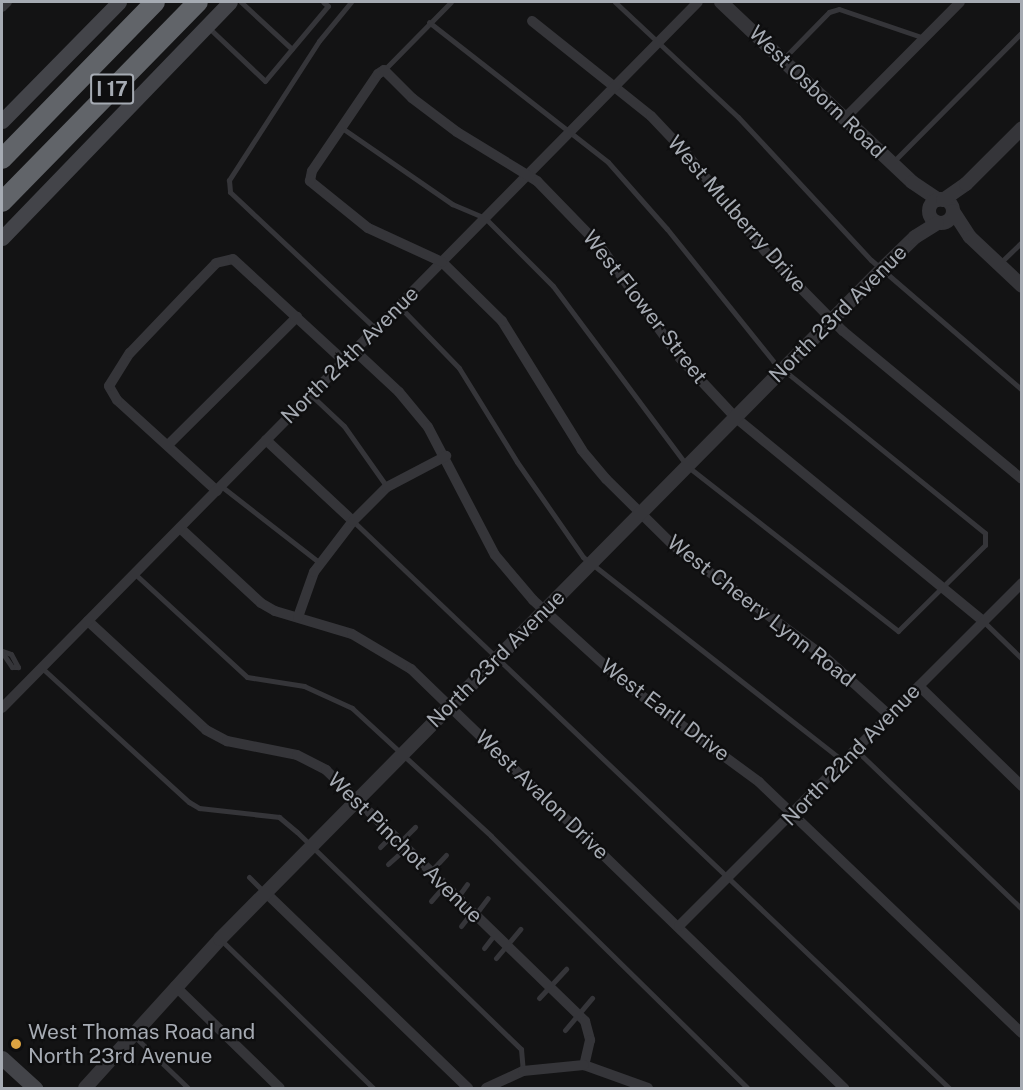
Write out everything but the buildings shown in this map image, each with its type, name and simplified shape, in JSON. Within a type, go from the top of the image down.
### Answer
[{"type":"highway","name":"I 17","points":[[2,159],[155,2]]},
{"type":"highway","points":[[2,185],[181,2]]},
{"type":"highway","name":"I 17","points":[[2,202],[198,2]]},
{"type":"highway","points":[[2,150],[25,135]]},
{"type":"highway","points":[[2,212],[27,177]]},
{"type":"main road","points":[[2,121],[119,2]]},
{"type":"main road","points":[[2,238],[230,2]]},
{"type":"main road","points":[[2,1058],[35,1089]]},
{"type":"street","points":[[2,7],[7,2]]},
{"type":"street","name":"North 24th Avenue","points":[[2,708],[698,2]]},
{"type":"street","name":"West Osborn Road","points":[[722,2],[1022,286]]},
{"type":"street","points":[[844,118],[960,2]]},
{"type":"street","name":"West Mulberry Drive","points":[[532,21],[616,85],[685,152],[768,255],[832,320],[911,391],[1022,479]]},
{"type":"street","points":[[342,128],[384,70]]},
{"type":"street","name":"West Flower Street","points":[[384,70],[412,98],[457,132],[528,174],[567,209],[600,246],[673,349],[736,418],[815,487],[945,586],[983,621]]},
{"type":"street","name":"West Cheery Lynn Road","points":[[342,128],[312,171],[310,181],[368,228],[442,262],[502,321],[582,450],[641,513],[674,546],[825,657],[890,716]]},
{"type":"street","name":"North 23rd Avenue","points":[[85,1089],[175,986],[220,939],[1022,128]]},
{"type":"street","points":[[219,488],[186,462],[117,400],[109,386],[130,353],[209,270],[224,259],[233,259],[344,362]]},
{"type":"street","points":[[168,446],[297,317]]},
{"type":"street","name":"West Earll Drive","points":[[355,351],[412,406],[446,456],[495,555],[544,610],[623,682],[723,752],[794,814],[1022,1033]]},
{"type":"street","points":[[266,440],[353,521]]},
{"type":"street","points":[[298,617],[320,563],[353,521],[387,487],[446,456]]},
{"type":"street","name":"West Avalon Drive","points":[[180,528],[261,603],[275,611],[371,643],[411,669],[679,926],[844,1089]]},
{"type":"street","name":"North 22nd Avenue","points":[[679,926],[794,814],[1022,583]]},
{"type":"street","name":"West Pinchot Avenue","points":[[88,621],[207,730],[227,741],[297,755],[326,770],[585,1021],[590,1040],[584,1065]]},
{"type":"street","points":[[919,686],[1022,786]]},
{"type":"street","points":[[266,893],[468,1089]]},
{"type":"street","points":[[175,986],[280,1089]]},
{"type":"street","points":[[486,1089],[523,1071],[584,1065],[648,1089]]},
{"type":"lane","points":[[241,2],[292,49]]},
{"type":"lane","points":[[207,26],[265,81],[328,6],[323,2]]},
{"type":"lane","points":[[351,2],[319,41],[229,180],[230,192],[376,329]]},
{"type":"lane","points":[[384,70],[451,2]]},
{"type":"lane","points":[[615,2],[660,40],[882,269],[1022,390]]},
{"type":"lane","points":[[783,59],[829,12],[839,9],[924,38]]},
{"type":"lane","points":[[342,128],[452,204],[485,218],[553,286],[687,466],[898,632],[985,545],[985,533],[782,370],[667,229],[608,162],[571,131],[495,76],[429,22]]},
{"type":"lane","points":[[892,164],[1022,32]]},
{"type":"lane","points":[[999,264],[1022,242]]},
{"type":"lane","points":[[399,306],[459,368],[517,462],[591,564],[844,762]]},
{"type":"lane","points":[[311,395],[344,426],[387,487]]},
{"type":"lane","points":[[219,488],[320,563]]},
{"type":"lane","points":[[353,521],[949,1089]]},
{"type":"lane","points":[[135,574],[247,677],[304,686],[352,708],[403,754],[747,1089]]},
{"type":"lane","points":[[983,621],[1022,659]]},
{"type":"lane","points":[[2,651],[4,659],[18,667],[30,680]]},
{"type":"lane","points":[[42,668],[189,802],[199,808],[279,817],[521,1049],[523,1071]]},
{"type":"lane","points":[[856,750],[1022,909]]},
{"type":"lane","points":[[388,864],[400,841],[415,827]]},
{"type":"lane","points":[[380,847],[400,841]]},
{"type":"lane","points":[[431,871],[446,855]]},
{"type":"lane","points":[[249,877],[266,893]]},
{"type":"lane","points":[[458,898],[467,884]]},
{"type":"lane","points":[[431,901],[445,885]]},
{"type":"lane","points":[[461,926],[488,898]]},
{"type":"lane","points":[[496,958],[520,929]]},
{"type":"lane","points":[[483,948],[495,934]]},
{"type":"lane","points":[[220,939],[373,1089]]},
{"type":"lane","points":[[539,998],[548,985],[566,969]]},
{"type":"lane","points":[[565,1030],[592,998]]},
{"type":"lane","points":[[132,1034],[188,1089]]},
{"type":"place","name":"West Thomas Road and North 23rd Avenue","points":[[16,1044]]}]
